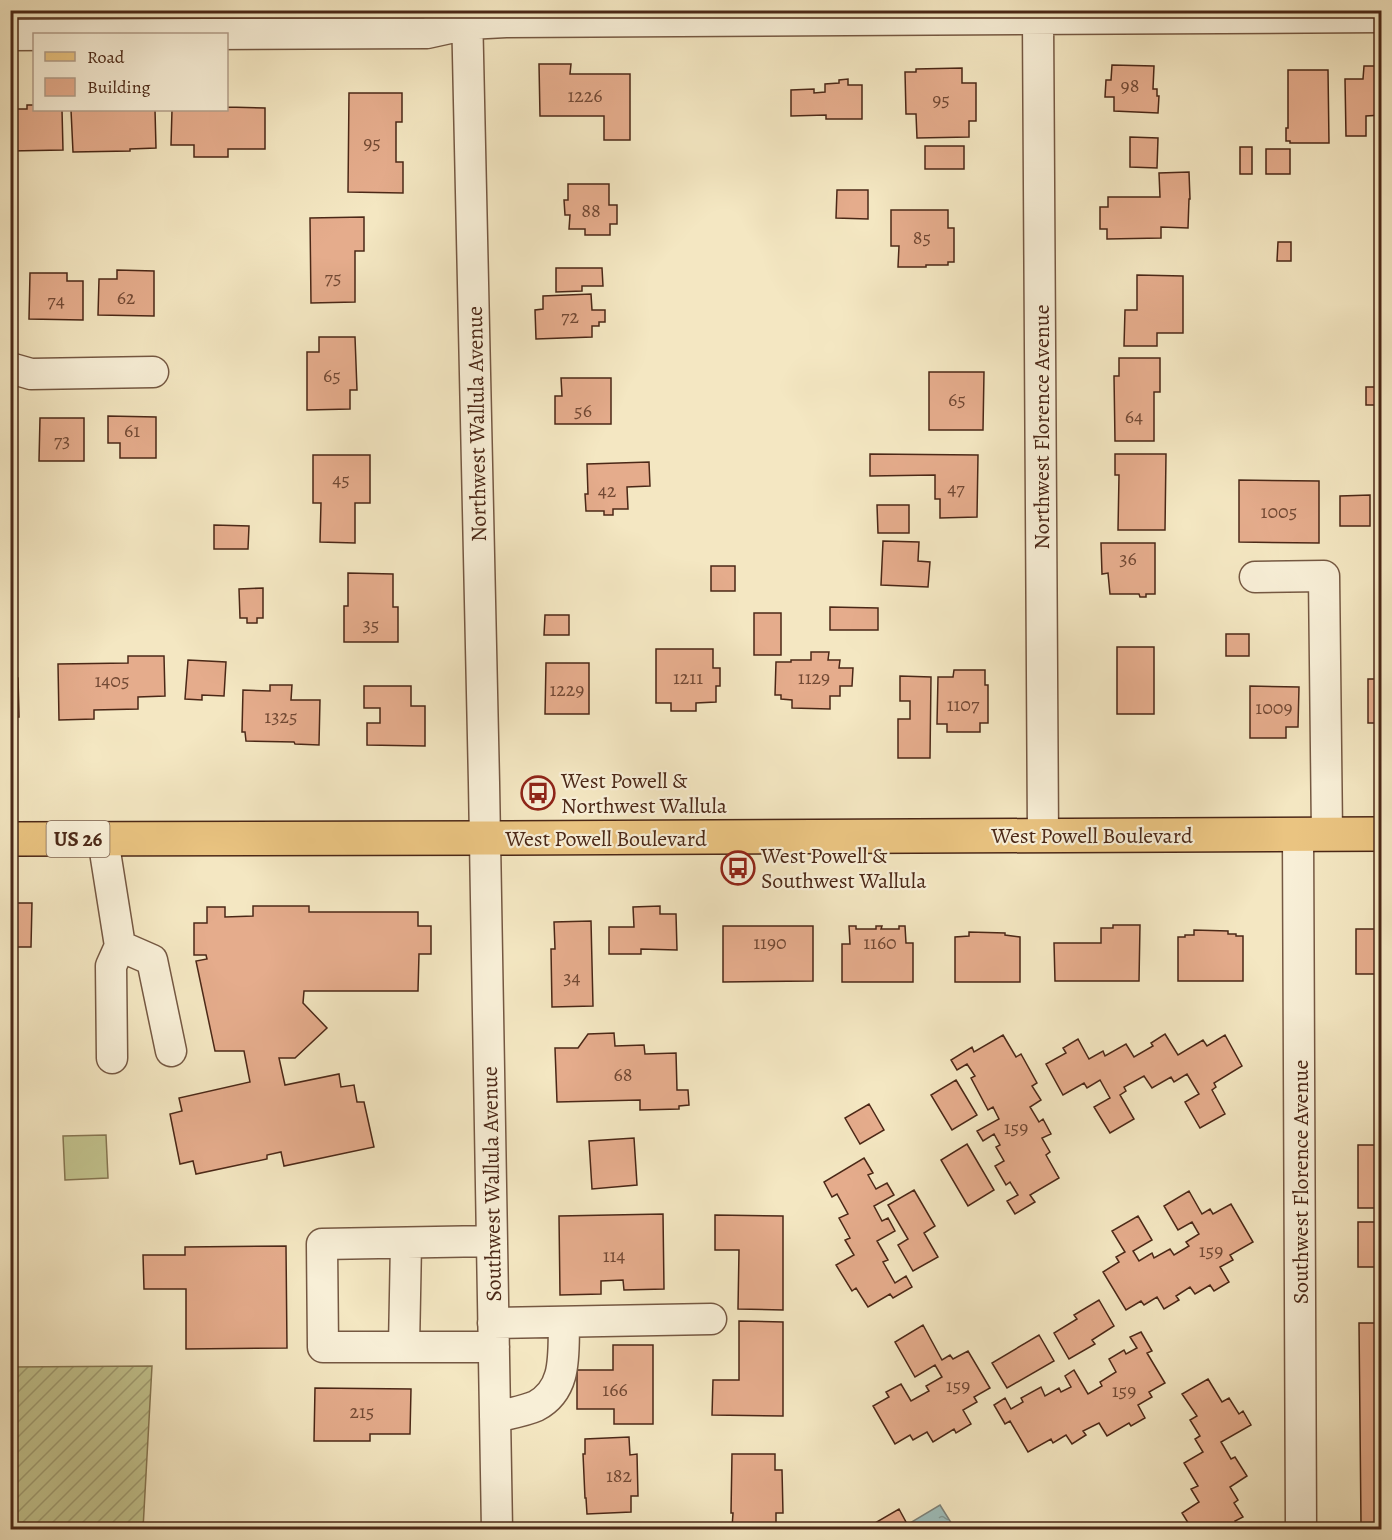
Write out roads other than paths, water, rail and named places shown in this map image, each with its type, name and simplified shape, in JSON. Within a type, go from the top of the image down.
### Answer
[{"type":"main road","name":"West Powell Boulevard","points":[[10,839],[1382,834]]},
{"type":"street","points":[[46,10],[46,33]]},
{"type":"street","points":[[228,34],[427,33],[467,17],[518,22],[1382,17]]},
{"type":"street","name":"Northwest Wallula Avenue","points":[[467,17],[485,838]]},
{"type":"street","name":"Northwest Florence Avenue","points":[[1038,19],[1043,836]]},
{"type":"street","points":[[10,35],[33,34]]},
{"type":"street","points":[[10,368],[31,374],[153,372]]},
{"type":"street","name":"Southwest Florence Avenue","points":[[1255,577],[1324,576],[1313,834],[1301,1530]]},
{"type":"street","name":"Southwest Wallula Avenue","points":[[485,838],[497,1530]]},
{"type":"street","points":[[103,839],[120,946],[111,966],[112,1058]]},
{"type":"street","points":[[120,946],[152,960],[171,1051]]},
{"type":"street","points":[[492,1241],[322,1244],[323,1347],[404,1347],[493,1335],[564,1322],[711,1319]]},
{"type":"street","points":[[404,1347],[406,1243]]},
{"type":"street","points":[[495,1417],[535,1406],[552,1394],[563,1371],[564,1322]]},
{"type":"water","points":[[940,1505],[955,1529],[900,1529]]},
{"type":"place","name":"West Powell & Northwest Wallula","points":[[538,793]]},
{"type":"place","name":"West Powell & Southwest Wallula","points":[[738,868]]}]
